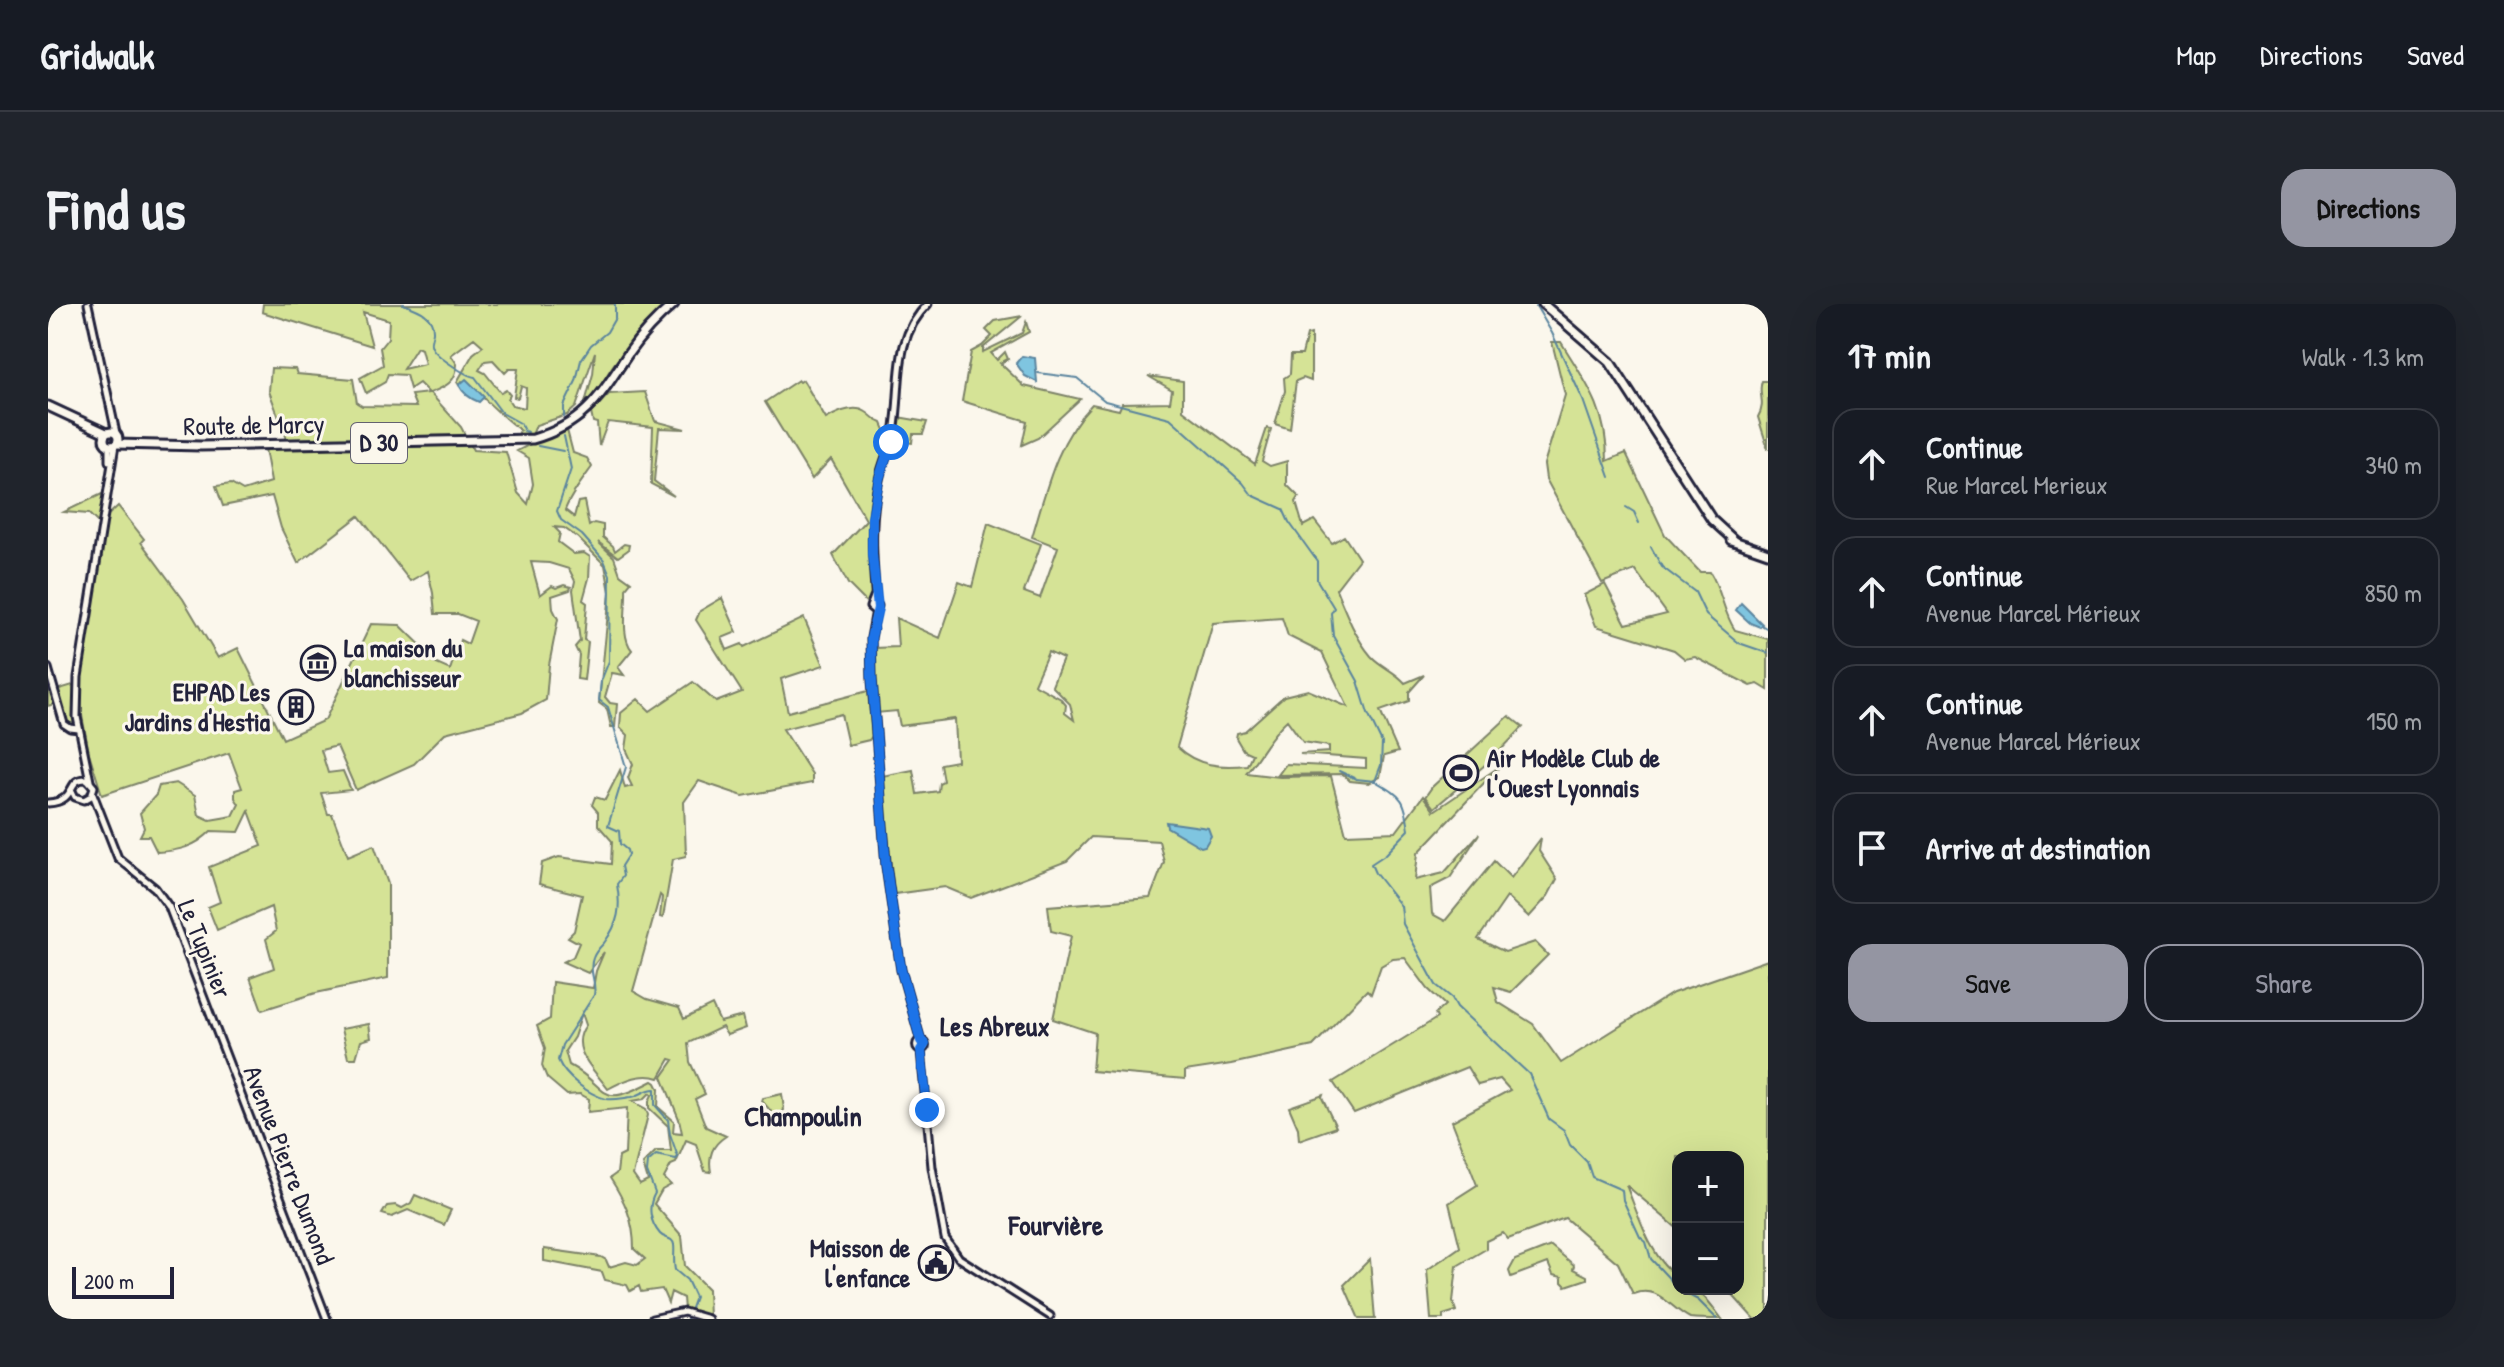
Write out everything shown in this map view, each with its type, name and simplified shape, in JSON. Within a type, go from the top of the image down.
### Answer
[{"type":"main road","points":[[48,804],[87,799],[93,794],[94,787],[79,729],[78,677],[110,474],[111,439],[110,405],[88,304]]},
{"type":"main road","name":"Route de Marcy","points":[[111,439],[139,445],[530,439],[566,425],[593,405],[640,337],[674,304]]},
{"type":"main road","points":[[928,304],[910,327],[900,358],[894,432],[879,479],[872,518],[875,592],[872,679],[886,866],[901,970],[921,1041],[925,1045],[921,1050],[932,1167],[945,1238],[959,1258],[1049,1318],[1054,1315],[1058,1317]]},
{"type":"main road","points":[[1543,304],[1610,362],[1704,510]]},
{"type":"main road","name":"D 30","points":[[48,406],[111,439]]},
{"type":"main road","points":[[1664,445],[1685,484],[1718,527],[1735,541],[1765,553]]},
{"type":"main road","points":[[48,668],[64,724],[79,729]]},
{"type":"main road","points":[[48,804],[63,800],[72,791],[84,762],[83,748]]},
{"type":"main road","points":[[79,779],[90,781]]},
{"type":"main road","points":[[72,791],[77,799]]},
{"type":"main road","name":"Le Tupinier","points":[[93,794],[118,858],[165,900],[214,1026]]},
{"type":"main road","points":[[87,799],[102,814]]},
{"type":"main road","name":"Avenue Pierre Dumond","points":[[214,1026],[327,1319]]},
{"type":"main road","points":[[652,1319],[676,1312],[692,1313],[708,1319]]},
{"type":"green space","points":[[263,304],[669,304],[627,348],[598,390],[585,403],[595,352],[576,407],[567,415],[536,425],[532,435],[518,435],[520,430],[477,392],[462,381],[459,385],[457,382],[473,354],[483,346],[474,338],[451,355],[457,364],[452,380],[430,393],[461,427],[473,450],[506,452],[518,493],[528,504],[533,484],[529,458],[517,451],[567,430],[573,453],[587,458],[592,467],[565,510],[574,517],[578,502],[584,501],[589,526],[594,523],[603,525],[603,537],[615,551],[624,544],[629,545],[628,550],[618,557],[598,542],[614,557],[620,574],[631,582],[626,588],[625,621],[626,637],[632,650],[618,667],[624,675],[612,673],[605,697],[610,703],[617,704],[615,727],[611,727],[607,709],[599,703],[610,592],[605,565],[578,538],[564,528],[554,527],[560,533],[558,542],[574,554],[584,553],[590,557],[583,600],[587,603],[584,640],[588,642],[584,680],[577,679],[579,655],[575,647],[580,641],[573,590],[575,581],[569,569],[531,562],[540,595],[552,586],[571,587],[552,596],[558,619],[546,700],[522,713],[445,733],[414,764],[356,790],[337,746],[321,750],[328,773],[343,771],[351,790],[321,793],[348,856],[374,845],[388,884],[388,978],[316,993],[262,1010],[250,977],[274,968],[266,939],[276,931],[271,907],[217,930],[208,907],[220,902],[209,867],[262,846],[249,811],[239,832],[211,831],[199,841],[180,849],[157,852],[149,836],[140,836],[144,828],[140,813],[156,795],[159,786],[176,783],[195,795],[199,815],[210,820],[233,816],[239,804],[235,790],[242,788],[229,753],[102,795],[89,753],[80,705],[106,517],[118,506],[144,539],[141,542],[183,599],[218,658],[238,648],[283,739],[325,720],[371,624],[400,625],[433,657],[432,662],[450,670],[460,640],[468,644],[476,621],[458,614],[435,614],[428,571],[410,581],[359,516],[298,563],[281,528],[272,496],[223,506],[216,486],[231,484],[243,491],[271,482],[265,449],[290,447],[269,391],[271,368],[295,369],[297,374],[353,379],[357,403],[362,406],[416,407],[411,395],[429,393],[419,383],[410,389],[406,375],[388,374],[385,382],[366,393],[360,378],[383,365],[380,348],[388,338],[389,320],[363,312],[372,346],[262,312]],"holes":[[[417,347],[421,349],[425,364],[403,369]],[[493,360],[505,373],[509,369],[518,369],[514,397],[518,398],[521,386],[526,388],[525,408],[512,405],[506,390],[501,393],[479,370],[485,361]]]},
{"type":"green space","points":[[1022,316],[983,348],[983,352],[1022,333],[1026,322],[1029,332],[991,353],[997,360],[1005,352],[1008,359],[1000,363],[1024,386],[1080,399],[1038,438],[1022,445],[1027,421],[962,401],[971,352],[992,336],[986,330],[995,321]]},
{"type":"green space","points":[[1311,334],[1311,381],[1303,378],[1296,381],[1290,429],[1275,424],[1285,391],[1284,378],[1290,374],[1291,355],[1302,355],[1307,335]]},
{"type":"green space","points":[[1552,342],[1561,342],[1594,398],[1603,426],[1607,461],[1626,453],[1665,535],[1700,572],[1710,572],[1735,630],[1768,639],[1768,690],[1758,684],[1751,686],[1695,657],[1685,659],[1674,650],[1596,626],[1584,595],[1605,584],[1626,624],[1667,614],[1635,570],[1602,583],[1546,479],[1544,464],[1565,395]]},
{"type":"green space","points":[[1148,376],[1183,381],[1183,410],[1255,464],[1267,428],[1271,429],[1262,461],[1270,466],[1287,461],[1287,485],[1299,497],[1296,502],[1303,526],[1314,520],[1332,543],[1344,536],[1359,559],[1336,589],[1360,641],[1375,660],[1405,683],[1424,675],[1409,692],[1409,701],[1380,711],[1398,752],[1384,756],[1380,777],[1369,783],[1350,781],[1343,774],[1278,775],[1286,764],[1366,768],[1366,759],[1300,754],[1329,752],[1329,746],[1303,742],[1287,720],[1246,773],[1280,777],[1331,776],[1346,834],[1396,832],[1423,796],[1434,811],[1499,767],[1418,853],[1415,880],[1444,873],[1479,834],[1450,878],[1430,888],[1432,914],[1445,921],[1494,861],[1511,878],[1541,838],[1539,851],[1557,879],[1548,896],[1529,917],[1507,897],[1478,939],[1505,952],[1535,942],[1548,955],[1511,992],[1494,987],[1498,1002],[1533,1024],[1561,1063],[1673,993],[1768,960],[1768,1319],[1754,1319],[1732,1295],[1744,1295],[1744,1151],[1672,1151],[1672,1224],[1626,1185],[1653,1248],[1672,1272],[1672,1295],[1701,1295],[1722,1319],[1690,1318],[1650,1292],[1633,1294],[1618,1263],[1565,1218],[1508,1239],[1503,1233],[1486,1241],[1486,1249],[1457,1266],[1453,1302],[1456,1311],[1443,1315],[1443,1319],[1431,1319],[1427,1270],[1460,1247],[1449,1203],[1477,1185],[1452,1121],[1510,1090],[1500,1079],[1478,1085],[1467,1067],[1354,1113],[1333,1082],[1437,1018],[1435,1014],[1445,1005],[1428,989],[1405,958],[1393,959],[1381,966],[1371,994],[1367,990],[1313,1046],[1185,1071],[1185,1079],[1092,1071],[1095,1033],[1053,1019],[1071,936],[1051,931],[1048,906],[1150,898],[1164,862],[1159,841],[1091,837],[1067,861],[971,898],[945,887],[894,894],[882,776],[913,770],[917,794],[938,791],[939,783],[943,781],[940,764],[957,761],[955,719],[900,726],[897,711],[876,713],[874,648],[898,647],[896,618],[940,638],[959,582],[972,587],[988,523],[1041,544],[1024,592],[1040,598],[1058,547],[1032,537],[1054,466],[1070,433],[1092,404],[1119,410],[1122,403],[1170,402],[1172,390]],"holes":[[[1282,618],[1288,636],[1322,653],[1348,707],[1308,690],[1284,696],[1245,731],[1237,733],[1236,738],[1243,750],[1252,754],[1247,765],[1201,762],[1177,747],[1213,623]],[[1048,652],[1063,659],[1052,686],[1070,704],[1074,720],[1065,713],[1066,705],[1061,699],[1034,684]]]},
{"type":"green space","points":[[798,380],[803,380],[826,419],[845,410],[861,410],[882,423],[889,439],[873,498],[869,533],[871,591],[867,603],[848,584],[833,555],[866,520],[831,459],[812,479],[765,402]]},
{"type":"green space","points":[[1762,381],[1768,381],[1768,449],[1758,417],[1762,407]]},
{"type":"green space","points":[[645,392],[655,421],[685,429],[659,428],[654,481],[674,496],[651,484],[653,427],[608,422],[599,446],[597,423],[593,422],[591,413],[609,394]]},
{"type":"green space","points":[[898,417],[927,422],[923,434],[913,434],[912,443],[893,441]]},
{"type":"green space","points":[[104,493],[99,524],[89,514],[64,512]]},
{"type":"green space","points":[[722,598],[737,632],[722,638],[727,650],[742,644],[744,647],[804,618],[824,665],[781,679],[788,712],[868,691],[872,736],[869,740],[848,745],[841,714],[783,729],[812,774],[812,783],[743,796],[699,781],[684,802],[686,856],[673,859],[663,918],[660,917],[660,895],[633,991],[647,999],[679,1008],[684,1019],[712,1005],[720,1022],[743,1016],[746,1028],[727,1035],[722,1027],[688,1043],[690,1062],[705,1094],[695,1099],[706,1127],[726,1136],[712,1151],[711,1172],[705,1171],[696,1144],[686,1140],[676,1163],[671,1165],[664,1178],[671,1185],[662,1190],[654,1204],[682,1236],[685,1266],[708,1289],[709,1319],[684,1310],[683,1298],[671,1292],[668,1303],[662,1289],[641,1292],[639,1286],[630,1291],[627,1285],[605,1280],[602,1272],[544,1261],[544,1249],[601,1257],[609,1267],[626,1262],[637,1265],[645,1259],[634,1249],[628,1212],[610,1178],[617,1173],[619,1157],[625,1154],[627,1108],[588,1112],[589,1099],[580,1094],[567,1095],[547,1078],[542,1066],[545,1048],[537,1026],[550,1019],[552,982],[593,988],[604,952],[588,973],[563,962],[573,957],[579,943],[568,937],[574,931],[582,895],[539,884],[542,863],[559,857],[611,864],[612,841],[598,825],[598,812],[592,805],[595,797],[605,800],[620,770],[625,788],[632,786],[628,778],[633,764],[626,749],[628,735],[620,727],[621,713],[638,699],[650,711],[693,682],[716,702],[742,692],[696,620],[700,611]],"holes":[[[582,1013],[586,1025],[581,1034],[581,1051],[608,1089],[626,1080],[659,1078],[670,1059],[674,1060],[662,1077],[682,1133],[673,1132],[674,1121],[658,1107],[659,1089],[653,1081],[635,1090],[613,1095],[569,1065],[565,1051],[574,1037]],[[650,1093],[649,1108],[668,1126],[671,1151],[656,1151],[643,1164],[648,1181],[640,1185],[633,1175],[648,1115],[646,1109],[632,1101],[644,1099]]]},
{"type":"green space","points":[[48,672],[53,691],[76,684],[76,724],[66,723],[58,703],[48,706]]},
{"type":"green space","name":"Air Modèle Club de l'Ouest Lyonnais","points":[[1509,716],[1523,727],[1492,759],[1434,808],[1425,797],[1432,787]]},
{"type":"green space","points":[[369,1024],[371,1038],[361,1041],[356,1058],[348,1058],[341,1029]]},
{"type":"green space","points":[[782,1094],[784,1110],[776,1117],[762,1101],[763,1098]]},
{"type":"green space","points":[[1323,1095],[1336,1127],[1299,1140],[1298,1128],[1289,1107]]},
{"type":"green space","points":[[415,1195],[451,1210],[444,1225],[408,1210],[392,1217],[382,1214],[387,1206],[402,1208],[411,1203]]},
{"type":"green space","points":[[1551,1246],[1587,1279],[1566,1286],[1562,1277],[1553,1275],[1548,1263],[1511,1277],[1509,1271],[1515,1260]]},
{"type":"green space","points":[[1370,1259],[1375,1319],[1359,1319],[1344,1285]]},
{"type":"water","points":[[1022,356],[1035,358],[1037,382],[1025,376],[1016,363]]},
{"type":"water","points":[[466,379],[484,397],[479,402],[459,385]]},
{"type":"water","points":[[1741,603],[1762,624],[1760,627],[1750,623],[1736,610]]},
{"type":"water","points":[[1166,822],[1208,828],[1211,836],[1201,847],[1167,827]]},
{"type":"waterway","points":[[403,304],[424,313],[431,321],[431,343],[437,354],[475,377],[502,413],[520,423],[528,432]]},
{"type":"waterway","points":[[564,417],[564,406],[576,381],[581,360],[591,345],[607,332],[615,318],[615,304]]},
{"type":"waterway","points":[[1536,306],[1583,400],[1610,477]]},
{"type":"waterway","points":[[1038,373],[1077,378],[1105,401],[1170,418],[1243,483],[1252,495],[1283,509],[1317,561],[1317,580],[1334,608],[1331,613],[1333,636],[1358,681],[1368,714],[1382,743],[1381,765],[1375,781],[1397,795],[1406,811],[1409,830],[1386,854],[1371,864],[1375,873],[1401,906],[1403,924],[1436,985],[1529,1074],[1549,1119],[1564,1130],[1570,1145],[1587,1162],[1592,1177],[1622,1190],[1623,1200],[1640,1237],[1646,1242],[1651,1259],[1672,1282]]},
{"type":"waterway","points":[[564,436],[571,469],[557,511],[561,520],[582,535],[604,560],[610,575],[609,661],[601,681],[599,700],[608,707],[626,767],[608,826],[619,831],[620,844],[628,855],[621,866],[623,876],[617,884],[619,908],[616,922],[592,963],[594,995],[562,1045],[558,1060],[578,1084],[606,1099],[632,1097],[655,1089],[655,1105],[668,1120],[678,1157],[656,1155],[648,1162],[647,1172],[655,1193],[651,1214],[660,1234],[673,1242],[675,1270],[687,1280],[695,1297],[687,1319]]},
{"type":"waterway","points":[[538,446],[563,451]]},
{"type":"waterway","points":[[1626,507],[1634,512],[1639,523]]},
{"type":"waterway","points":[[1651,547],[1662,567],[1695,592],[1706,615],[1739,643],[1768,653]]},
{"type":"waterway","points":[[1761,625],[1768,629]]},
{"type":"waterway","points":[[1339,771],[1356,779],[1375,781]]},
{"type":"waterway","points":[[1688,1295],[1717,1319]]},
{"type":"place","name":"La maison du blanchisseur","points":[[318,663]]},
{"type":"place","name":"EHPAD Les Jardins d'Hestia","points":[[296,707]]},
{"type":"place","name":"Air Modèle Club de l'Ouest Lyonnais","points":[[1461,773]]},
{"type":"place","name":"Maisson de l'enfance","points":[[936,1263]]},
{"type":"district","name":"Les Abreux","points":[[995,1026]]},
{"type":"district","name":"Champoulin","points":[[803,1116]]},
{"type":"district","name":"Fourvière","points":[[1056,1225]]},
{"type":"route","points":[[891,442],[879,479],[872,518],[872,554],[878,606],[871,638],[874,722],[886,866],[901,970],[921,1041],[925,1044],[921,1050],[927,1110]]}]
